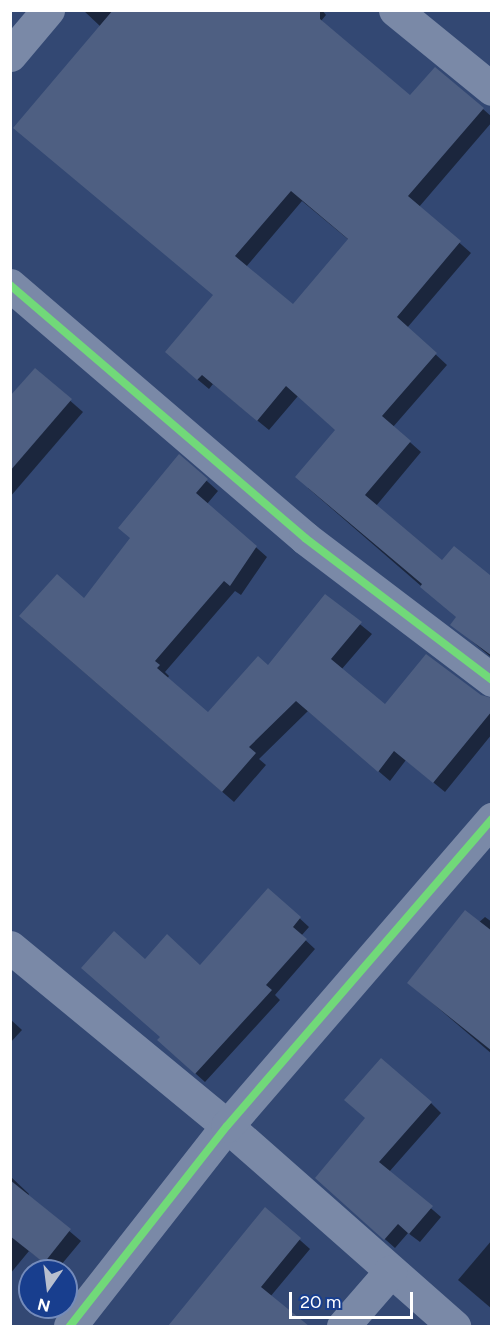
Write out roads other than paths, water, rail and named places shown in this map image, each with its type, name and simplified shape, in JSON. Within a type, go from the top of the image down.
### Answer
[{"type":"street","points":[[10,55],[48,10]]},
{"type":"street","points":[[395,10],[492,89]]},
{"type":"street","points":[[10,285],[305,538],[492,680]]},
{"type":"street","points":[[70,1326],[226,1126],[492,819]]},
{"type":"street","points":[[10,947],[226,1126],[454,1326]]},
{"type":"street","points":[[343,1326],[390,1272]]}]
